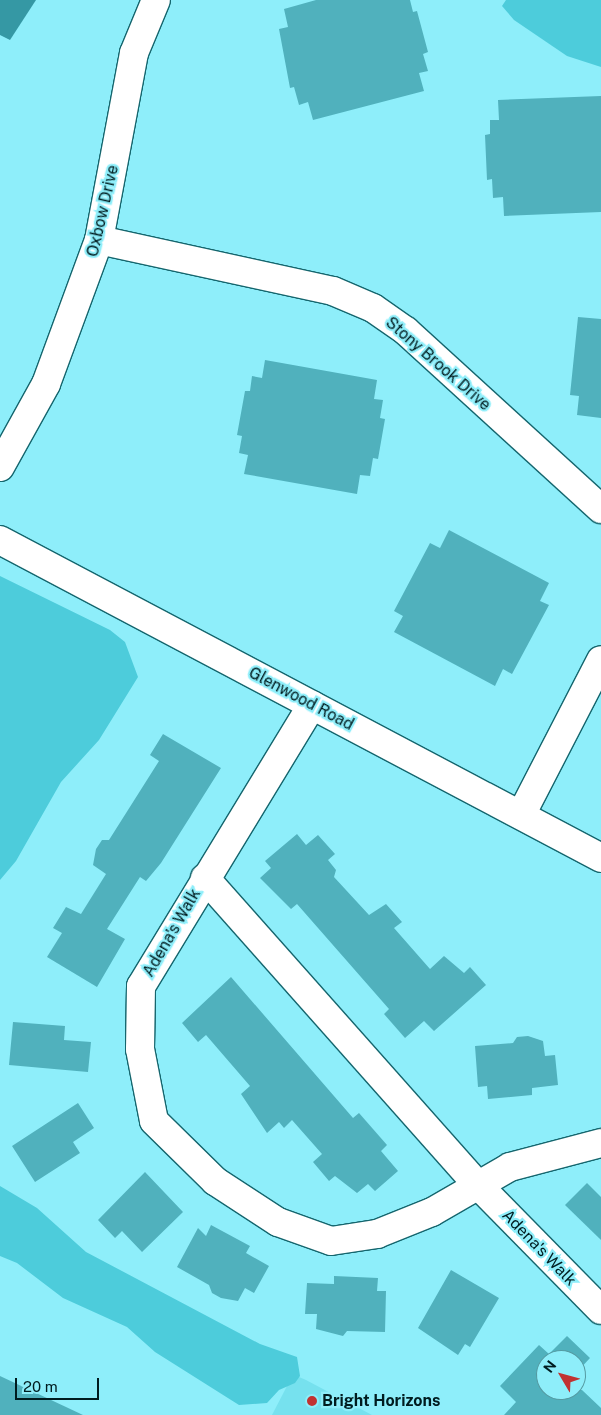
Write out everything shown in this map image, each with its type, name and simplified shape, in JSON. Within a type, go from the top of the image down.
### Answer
[{"type":"street","name":"Oxbow Drive","points":[[0,468],[46,384],[99,240],[134,53],[156,0]]},
{"type":"street","name":"Stony Brook Drive","points":[[99,240],[333,291],[372,308],[406,331],[601,509]]},
{"type":"street","name":"Glenwood Road","points":[[0,540],[601,858]]},
{"type":"street","points":[[521,814],[601,660]]},
{"type":"street","name":"Adena's Walk","points":[[312,705],[205,878],[142,986],[140,1049],[154,1121],[215,1181],[278,1222],[331,1241],[377,1234],[432,1212],[510,1167],[601,1143]]},
{"type":"street","name":"Adena's Walk","points":[[205,878],[478,1186],[601,1310]]},
{"type":"shaded area","points":[[0,0],[36,0],[10,40],[0,35]]},
{"type":"shaded area","points":[[506,0],[601,0],[601,67],[567,56],[514,20],[502,6]]},
{"type":"shaded area","points":[[0,576],[110,630],[125,642],[138,677],[99,740],[61,782],[16,861],[0,880]]},
{"type":"shaded area","points":[[0,1186],[37,1208],[86,1252],[260,1344],[297,1357],[300,1376],[295,1383],[279,1390],[267,1403],[239,1405],[155,1352],[127,1327],[63,1298],[17,1263],[0,1256]]},
{"type":"shaded area","name":"Bright Horizons","points":[[299,1377],[372,1415],[272,1415],[287,1386]]},
{"type":"building","points":[[316,0],[410,0],[413,12],[417,11],[428,52],[423,54],[428,71],[419,73],[424,91],[313,120],[308,102],[299,105],[294,87],[290,88],[279,29],[288,27],[284,9]]},
{"type":"building","points":[[601,96],[601,212],[504,216],[503,197],[493,198],[492,179],[487,180],[485,135],[490,134],[490,120],[499,120],[498,100]]},
{"type":"building","points":[[578,317],[601,319],[601,418],[577,415],[579,396],[570,395]]},
{"type":"building","points":[[265,360],[377,380],[374,399],[383,400],[380,418],[385,419],[378,459],[373,458],[370,476],[360,475],[357,494],[244,474],[248,455],[239,453],[242,436],[237,435],[245,391],[250,391],[252,376],[262,378]]},
{"type":"building","points":[[449,530],[549,583],[540,601],[549,605],[512,674],[503,669],[495,686],[394,632],[403,616],[394,611],[430,543],[440,548]]},
{"type":"building","points":[[163,734],[221,768],[161,863],[146,881],[140,877],[107,929],[125,939],[97,987],[47,957],[62,933],[53,928],[66,907],[81,914],[106,874],[93,865],[96,849],[102,840],[109,840],[159,761],[150,755]]},
{"type":"building","points":[[297,834],[306,845],[318,835],[335,854],[328,860],[336,870],[334,877],[369,915],[386,904],[402,922],[394,928],[430,969],[444,956],[464,973],[470,967],[486,985],[434,1031],[424,1021],[405,1038],[384,1014],[389,1009],[297,904],[291,909],[260,878],[271,868],[265,861]]},
{"type":"building","points":[[231,977],[353,1118],[359,1113],[387,1145],[381,1151],[398,1171],[375,1191],[368,1184],[357,1193],[335,1176],[329,1181],[313,1162],[322,1154],[292,1120],[284,1128],[279,1122],[267,1133],[241,1094],[250,1086],[206,1035],[198,1042],[182,1023]]},
{"type":"building","points":[[13,1022],[65,1026],[64,1040],[91,1042],[88,1072],[9,1065]]},
{"type":"building","points":[[528,1036],[543,1041],[545,1056],[555,1055],[558,1085],[532,1088],[532,1095],[488,1099],[487,1086],[478,1087],[475,1046],[513,1043],[517,1037]]},
{"type":"building","points":[[78,1103],[94,1128],[73,1142],[80,1153],[35,1182],[12,1146]]},
{"type":"building","points":[[145,1172],[183,1212],[142,1252],[122,1231],[115,1238],[98,1220]]},
{"type":"building","points":[[587,1183],[601,1197],[601,1240],[565,1205]]},
{"type":"building","points":[[211,1225],[250,1246],[246,1253],[269,1266],[254,1293],[245,1288],[238,1301],[221,1298],[212,1293],[209,1285],[177,1267],[198,1228],[206,1236]]},
{"type":"building","points":[[451,1270],[499,1298],[470,1347],[465,1344],[458,1355],[418,1328]]},
{"type":"building","points":[[334,1276],[378,1278],[377,1291],[386,1291],[385,1332],[347,1331],[343,1336],[316,1329],[317,1314],[305,1314],[307,1283],[334,1284]]},
{"type":"building","points":[[567,1336],[582,1350],[553,1350]]},
{"type":"building","points":[[539,1345],[545,1350],[536,1350],[536,1400],[586,1400],[586,1394],[601,1408],[601,1415],[504,1415],[516,1402],[500,1386]]},
{"type":"building","points":[[586,1354],[590,1358],[586,1362]]},
{"type":"building","points":[[0,1376],[83,1415],[0,1415]]},
{"type":"place","name":"Bright Horizons","points":[[312,1401]]}]
